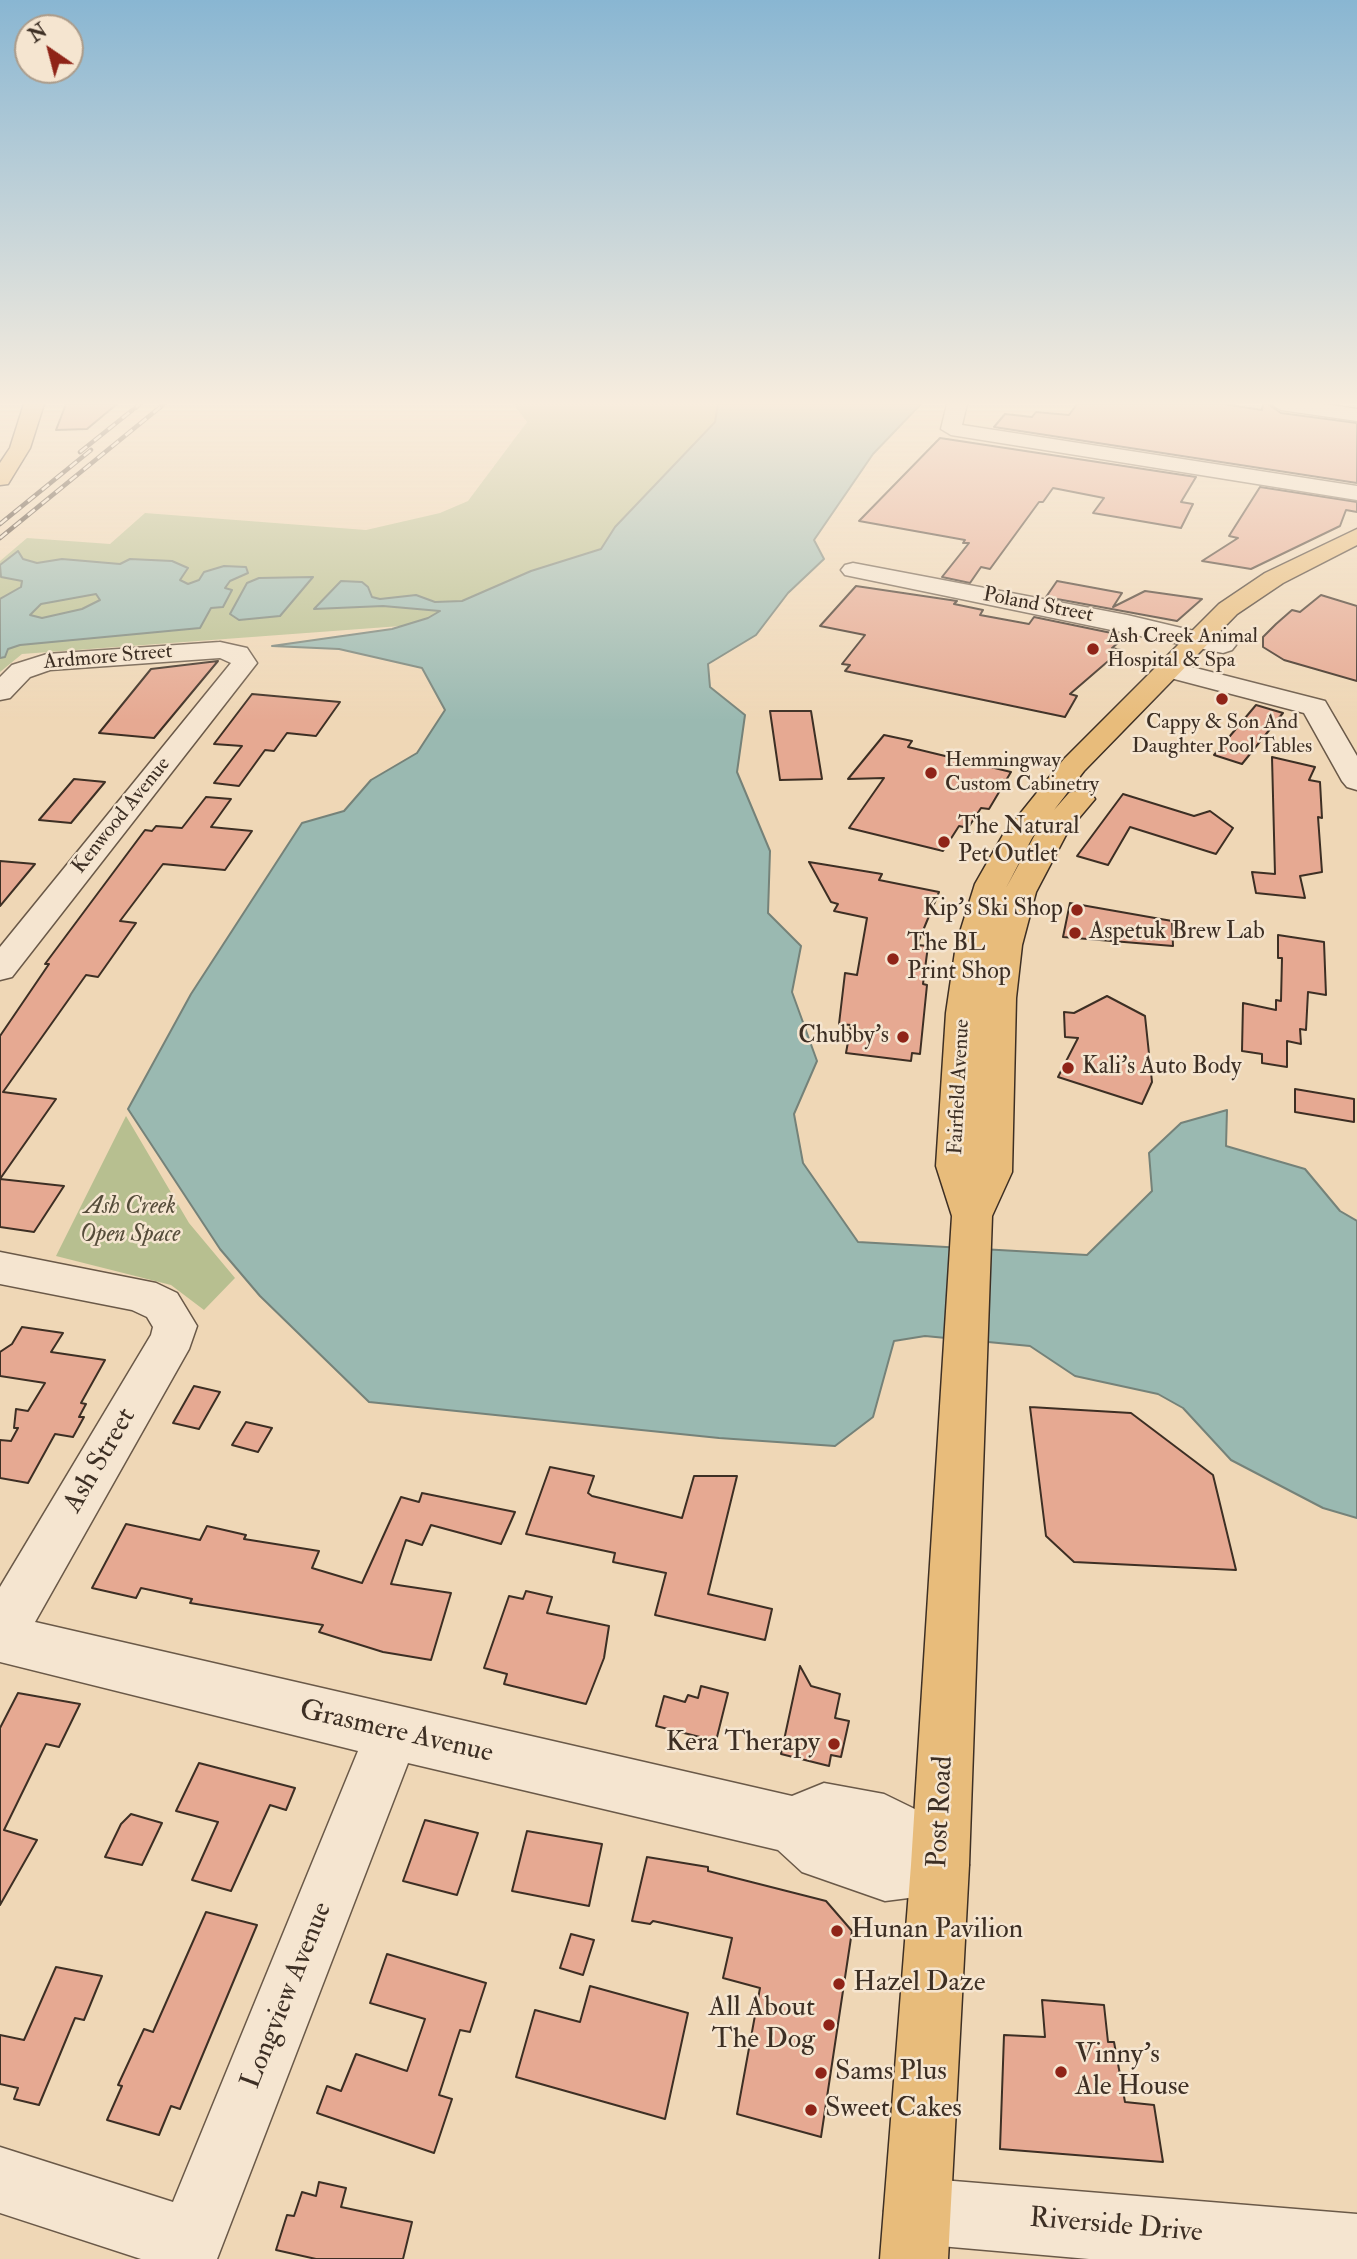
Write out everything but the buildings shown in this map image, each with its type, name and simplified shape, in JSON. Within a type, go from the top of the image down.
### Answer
[{"type":"main road","name":"Fairfield Avenue","points":[[965,1364],[971,1225],[992,1172],[998,998],[1005,945],[1005,888],[1054,828],[1098,758],[1210,642],[1247,619],[1284,582],[1357,536]]},
{"type":"main road","name":"Fairfield Avenue","points":[[1284,582],[1357,554]]},
{"type":"main road","name":"Post Road","points":[[915,2235],[940,1865],[965,1364]]},
{"type":"street","name":"Poland Street","points":[[853,570],[1210,642]]},
{"type":"street","name":"Ardmore Street","points":[[0,692],[30,665],[185,650],[231,651],[242,657],[244,663]]},
{"type":"street","name":"Kenwood Avenue","points":[[0,969],[244,663]]},
{"type":"street","points":[[1182,672],[1315,707],[1357,781]]},
{"type":"street","name":"Ash Street","points":[[0,1268],[141,1295],[162,1305],[175,1326],[173,1338],[0,1636]]},
{"type":"street","name":"Grasmere Avenue","points":[[0,1636],[393,1733],[793,1825],[822,1852],[885,1872],[940,1865]]},
{"type":"street","name":"Longview Avenue","points":[[186,2250],[393,1733]]},
{"type":"street","points":[[0,2180],[186,2250]]},
{"type":"street","name":"Riverside Drive","points":[[915,2235],[1357,2248]]},
{"type":"green space","points":[[448,509],[692,509],[646,550],[482,620],[22,654],[0,672],[0,561],[27,538],[110,544],[145,513],[366,530]]},
{"type":"green space","name":"Ash Creek Open Space","points":[[126,1116],[189,1223],[235,1278],[204,1310],[171,1285],[56,1256]]},
{"type":"water","points":[[632,509],[835,509],[814,540],[824,559],[788,593],[756,635],[708,664],[710,687],[745,715],[737,772],[770,851],[768,913],[801,946],[792,992],[817,1061],[794,1114],[803,1163],[858,1242],[1087,1255],[1152,1191],[1149,1153],[1181,1123],[1227,1110],[1226,1146],[1305,1169],[1340,1211],[1357,1221],[1357,1518],[1323,1508],[1231,1460],[1183,1408],[1158,1394],[1075,1376],[1030,1346],[925,1336],[894,1341],[873,1417],[835,1446],[719,1438],[369,1402],[260,1296],[220,1249],[128,1109],[191,994],[302,823],[344,811],[371,780],[417,753],[445,710],[422,668],[339,649],[272,646],[392,629],[428,618],[440,611],[383,606],[314,609],[341,581],[362,582],[368,587],[372,597],[380,599],[416,595],[435,602],[462,601],[531,571],[601,549],[615,527]]},
{"type":"water","points":[[18,551],[23,559],[37,563],[62,559],[120,564],[130,559],[172,561],[188,568],[180,580],[188,584],[199,580],[204,572],[224,566],[246,567],[248,573],[230,581],[225,588],[232,590],[223,607],[211,608],[200,628],[20,645],[8,649],[5,657],[0,658],[0,599],[21,587],[22,581],[1,577],[0,565]],"holes":[[[96,594],[100,600],[82,609],[42,618],[30,615],[41,604]]]},
{"type":"water","points":[[313,577],[280,616],[239,620],[230,614],[247,583],[259,578]]},
{"type":"railway","points":[[0,524],[18,509]]},
{"type":"railway","points":[[0,538],[35,509]]},
{"type":"place","name":"Ash Creek Animal Hospital & Spa","points":[[1093,649]]},
{"type":"place","name":"Cappy & Son And Daughter Pool Tables","points":[[1222,699]]},
{"type":"place","name":"Hemmingway Custom Cabinetry","points":[[931,773]]},
{"type":"place","name":"The Natural Pet Outlet","points":[[944,842]]},
{"type":"place","name":"Kip's Ski Shop","points":[[1077,910]]},
{"type":"place","name":"Aspetuk Brew Lab","points":[[1075,933]]},
{"type":"place","name":"The BL Print Shop","points":[[893,959]]},
{"type":"place","name":"Chubby's","points":[[903,1037]]},
{"type":"place","name":"Kali's Auto Body","points":[[1068,1068]]},
{"type":"place","name":"Kera Therapy","points":[[834,1744]]},
{"type":"place","name":"Hunan Pavilion","points":[[837,1931]]},
{"type":"place","name":"Hazel Daze","points":[[839,1984]]},
{"type":"place","name":"All About The Dog","points":[[829,2025]]},
{"type":"place","name":"Vinny's Ale House","points":[[1061,2072]]},
{"type":"place","name":"Sams Plus","points":[[821,2073]]},
{"type":"place","name":"Sweet Cakes","points":[[811,2110]]}]
